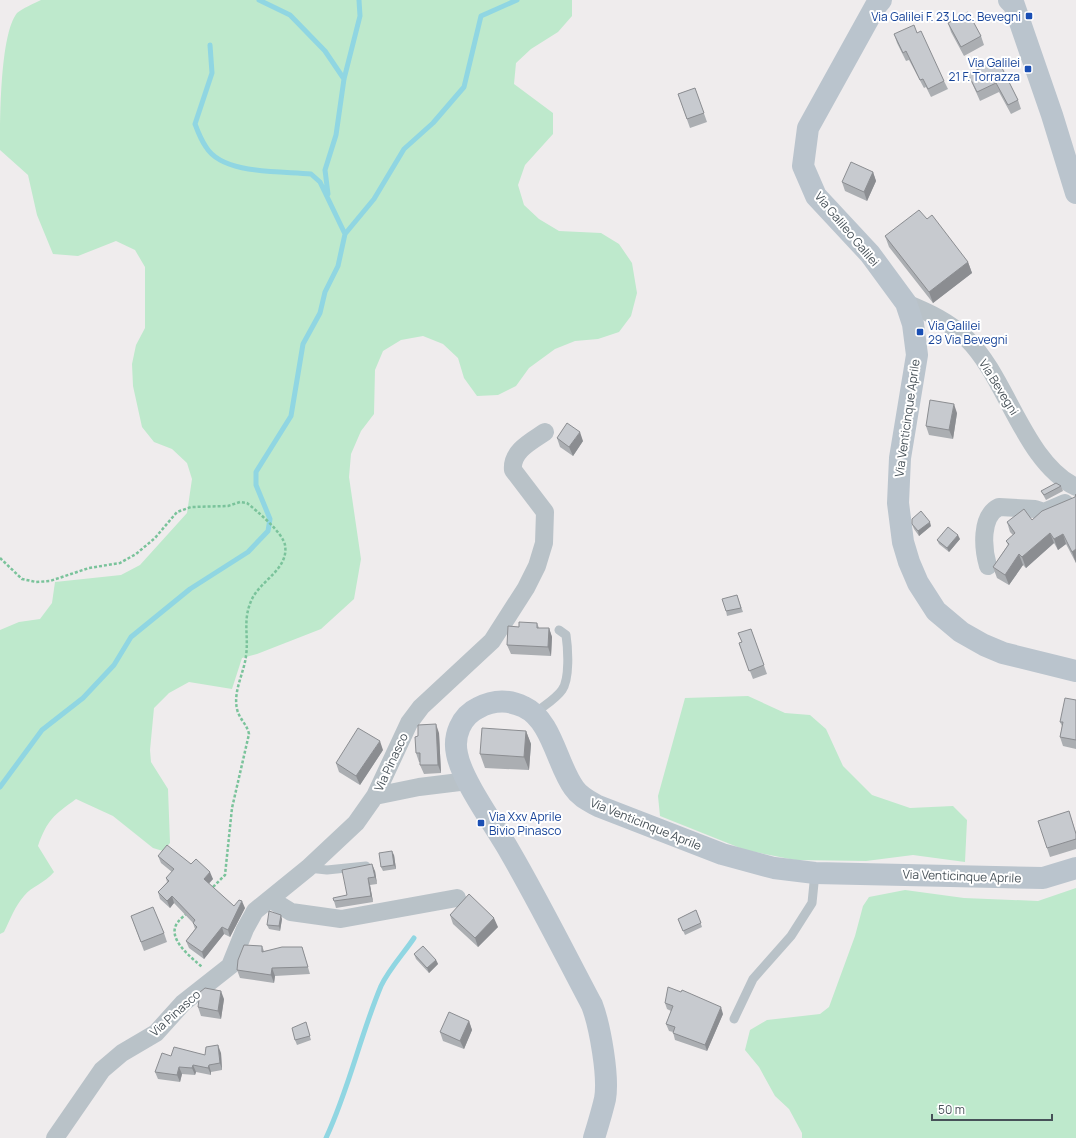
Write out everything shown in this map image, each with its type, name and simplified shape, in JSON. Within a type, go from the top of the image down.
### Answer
[{"type":"main road","name":"Via Galileo Galilei","points":[[881,0],[875,7],[808,128],[803,166],[816,196],[870,254],[906,303]]},
{"type":"main road","points":[[1009,0],[1014,5],[1052,115],[1076,193]]},
{"type":"main road","name":"Via Venticinque Aprile","points":[[906,303],[913,324],[917,355],[900,458],[898,503],[903,542],[918,583],[936,611],[961,632],[984,645],[1003,653],[1076,671]]},
{"type":"main road","name":"Via Venticinque Aprile","points":[[594,1138],[605,1098],[602,1043],[598,1021],[592,1005],[511,853],[468,781],[457,755],[456,739],[460,724],[474,709],[488,703],[500,701],[514,703],[526,708],[534,714],[546,729],[574,788],[584,798],[598,806],[722,854],[774,868],[815,873],[1043,878],[1076,868]]},
{"type":"street","name":"Via Bevegni","points":[[906,303],[945,322],[968,339],[988,367],[1028,438],[1044,460],[1067,482],[1076,487]]},
{"type":"street","name":"Via Pinasco","points":[[55,1138],[102,1070],[122,1053],[156,1033],[183,1003],[230,966],[254,911],[308,868],[356,823],[375,796],[409,723],[421,707],[492,641],[526,588],[537,566],[544,543],[545,512],[513,470],[513,463],[515,456],[522,448],[545,432]]},
{"type":"street","points":[[988,566],[983,550],[987,522],[994,509],[999,507],[1007,507],[1035,509],[1044,512],[1071,500],[1076,487]]},
{"type":"street","points":[[375,796],[419,787],[468,781]]},
{"type":"street","points":[[270,899],[291,912],[341,919],[457,898]]},
{"type":"lane","points":[[534,714],[562,690],[566,681],[566,635],[559,630]]},
{"type":"lane","points":[[308,868],[327,870],[366,866]]},
{"type":"lane","points":[[734,1019],[753,979],[791,936],[812,903],[815,873]]},
{"type":"path","points":[[0,558],[22,579],[36,582],[50,581],[89,568],[120,562],[136,554],[155,538],[176,512],[191,507],[228,506],[240,502],[247,503],[282,536],[285,544],[284,560],[281,566],[259,587],[252,599],[246,616],[246,655],[236,698],[238,714],[248,728],[248,734],[232,808],[225,875],[206,893]]},
{"type":"path","points":[[189,912],[178,922],[175,937],[205,970],[218,976]]},
{"type":"green space","points":[[41,0],[572,0],[572,16],[558,32],[531,49],[516,63],[514,84],[553,113],[553,134],[525,165],[518,185],[524,205],[539,219],[559,231],[601,233],[619,244],[632,263],[637,293],[631,316],[619,332],[598,339],[575,341],[555,349],[529,368],[516,386],[498,395],[477,396],[464,378],[458,358],[443,344],[423,336],[401,340],[383,351],[375,370],[374,414],[361,431],[351,454],[349,477],[361,559],[354,599],[321,629],[257,654],[242,658],[232,689],[189,682],[169,693],[154,708],[150,750],[151,762],[168,789],[170,843],[163,851],[153,848],[113,816],[76,799],[62,809],[52,819],[41,837],[38,846],[54,872],[24,896],[15,909],[4,932],[0,934],[0,630],[19,622],[40,619],[52,603],[55,582],[121,575],[140,565],[187,513],[192,479],[187,463],[172,449],[154,442],[142,427],[133,386],[132,364],[136,345],[145,328],[145,267],[135,250],[116,241],[78,256],[53,254],[37,215],[28,175],[0,150],[2,78],[7,39],[11,24],[17,13]]},
{"type":"green space","points":[[748,696],[785,713],[810,715],[826,729],[843,766],[872,795],[910,808],[953,806],[967,820],[965,862],[913,855],[866,861],[795,860],[745,850],[660,816],[658,796],[685,698]]},
{"type":"green space","points":[[1076,888],[1076,1138],[802,1138],[802,1133],[789,1109],[775,1096],[759,1067],[745,1050],[750,1030],[767,1020],[820,1014],[829,1007],[855,936],[863,906],[869,897],[905,890],[964,898],[1038,901]]},
{"type":"building","points":[[968,12],[981,36],[961,47],[948,23]]},
{"type":"building","points":[[914,25],[917,33],[921,31],[944,81],[928,89],[923,79],[920,80],[906,51],[903,53],[894,34]]},
{"type":"building","points":[[998,60],[1018,100],[1008,105],[996,83],[977,92],[968,74]]},
{"type":"building","points":[[695,88],[704,113],[687,119],[678,94]]},
{"type":"building","points":[[851,162],[873,172],[864,192],[842,182]]},
{"type":"building","points":[[919,210],[927,219],[932,215],[968,262],[929,292],[885,236]]},
{"type":"building","points":[[930,400],[954,404],[949,430],[926,426]]},
{"type":"building","points":[[567,423],[580,432],[569,447],[557,438]]},
{"type":"building","points":[[1056,483],[1061,486],[1044,495],[1041,491]]},
{"type":"building","points":[[1076,494],[1076,549],[1072,552],[1063,534],[1054,539],[1050,533],[1022,557],[1019,554],[1005,575],[993,567],[1009,544],[1006,541],[1015,533],[1007,522],[1024,509],[1032,520],[1042,511],[1075,497]]},
{"type":"building","points":[[921,511],[930,522],[918,531],[912,524],[912,519]]},
{"type":"building","points":[[948,527],[958,535],[947,548],[937,540]]},
{"type":"building","points":[[737,595],[741,608],[726,611],[722,599]]},
{"type":"building","points":[[519,622],[537,623],[537,628],[549,628],[548,647],[507,645],[508,626],[519,627]]},
{"type":"building","points":[[751,629],[764,665],[749,671],[739,643],[742,642],[738,633]]},
{"type":"building","points":[[1065,698],[1076,700],[1076,740],[1060,737],[1063,722],[1060,722]]},
{"type":"building","points":[[436,724],[438,765],[420,765],[420,753],[416,753],[415,737],[418,736],[418,725]]},
{"type":"building","points":[[358,728],[380,741],[356,776],[336,763]]},
{"type":"building","points":[[482,728],[526,731],[524,757],[480,754]]},
{"type":"building","points":[[1069,811],[1076,834],[1076,839],[1047,848],[1038,821]]},
{"type":"building","points":[[167,845],[191,864],[196,859],[210,872],[204,879],[234,906],[239,900],[242,901],[228,930],[222,927],[202,952],[186,941],[197,927],[193,923],[195,920],[172,896],[167,901],[158,892],[169,881],[166,878],[174,869],[158,856]]},
{"type":"building","points":[[392,851],[394,865],[381,867],[379,853]]},
{"type":"building","points":[[372,864],[375,877],[368,878],[371,896],[334,901],[333,898],[347,895],[342,870]]},
{"type":"building","points":[[469,894],[494,918],[475,938],[450,915]]},
{"type":"building","points":[[153,907],[164,933],[141,942],[131,916]]},
{"type":"building","points":[[696,910],[701,923],[683,931],[678,919]]},
{"type":"building","points":[[269,911],[281,915],[279,926],[267,925]]},
{"type":"building","points":[[244,945],[262,946],[262,952],[282,947],[302,947],[308,967],[272,968],[271,975],[237,970],[238,960]]},
{"type":"building","points":[[423,946],[436,960],[427,968],[414,954]]},
{"type":"building","points":[[668,987],[681,992],[682,990],[721,1007],[705,1045],[673,1033],[675,1027],[666,1024],[673,1006],[665,1003]]},
{"type":"building","points":[[205,988],[221,991],[218,1011],[198,1007],[200,992]]},
{"type":"building","points":[[449,1012],[469,1021],[460,1041],[440,1032]]},
{"type":"building","points":[[306,1022],[310,1036],[295,1040],[292,1028]]},
{"type":"building","points":[[218,1045],[220,1063],[209,1065],[208,1068],[193,1065],[192,1068],[179,1067],[177,1075],[155,1072],[162,1053],[171,1056],[174,1047],[205,1055],[206,1047]]},
{"type":"waterway","points":[[259,0],[290,15],[325,51],[344,79]]},
{"type":"waterway","points":[[328,194],[325,170],[336,135],[344,79],[360,16],[359,0]]},
{"type":"waterway","points":[[0,787],[42,730],[83,698],[114,665],[131,637],[190,589],[248,552],[268,531],[270,519],[256,485],[256,472],[291,416],[303,344],[320,313],[325,292],[338,266],[345,234],[374,199],[404,149],[433,123],[464,87],[481,16],[517,0]]},
{"type":"waterway","points":[[210,45],[212,73],[195,124],[206,147],[214,156],[225,163],[239,167],[269,172],[311,174],[320,182],[345,234]]},
{"type":"waterway","points":[[326,1138],[341,1101],[381,986],[392,967],[414,938]]},
{"type":"place","name":"Via Galilei F. 23 Loc. Bevegni","points":[[1029,16]]},
{"type":"place","name":"Via Galilei 21 F. Torrazza","points":[[1028,69]]},
{"type":"place","name":"Via Galilei 29 Via Bevegni","points":[[920,332]]},
{"type":"place","name":"Via Xxv Aprile Bivio Pinasco","points":[[481,823]]}]
